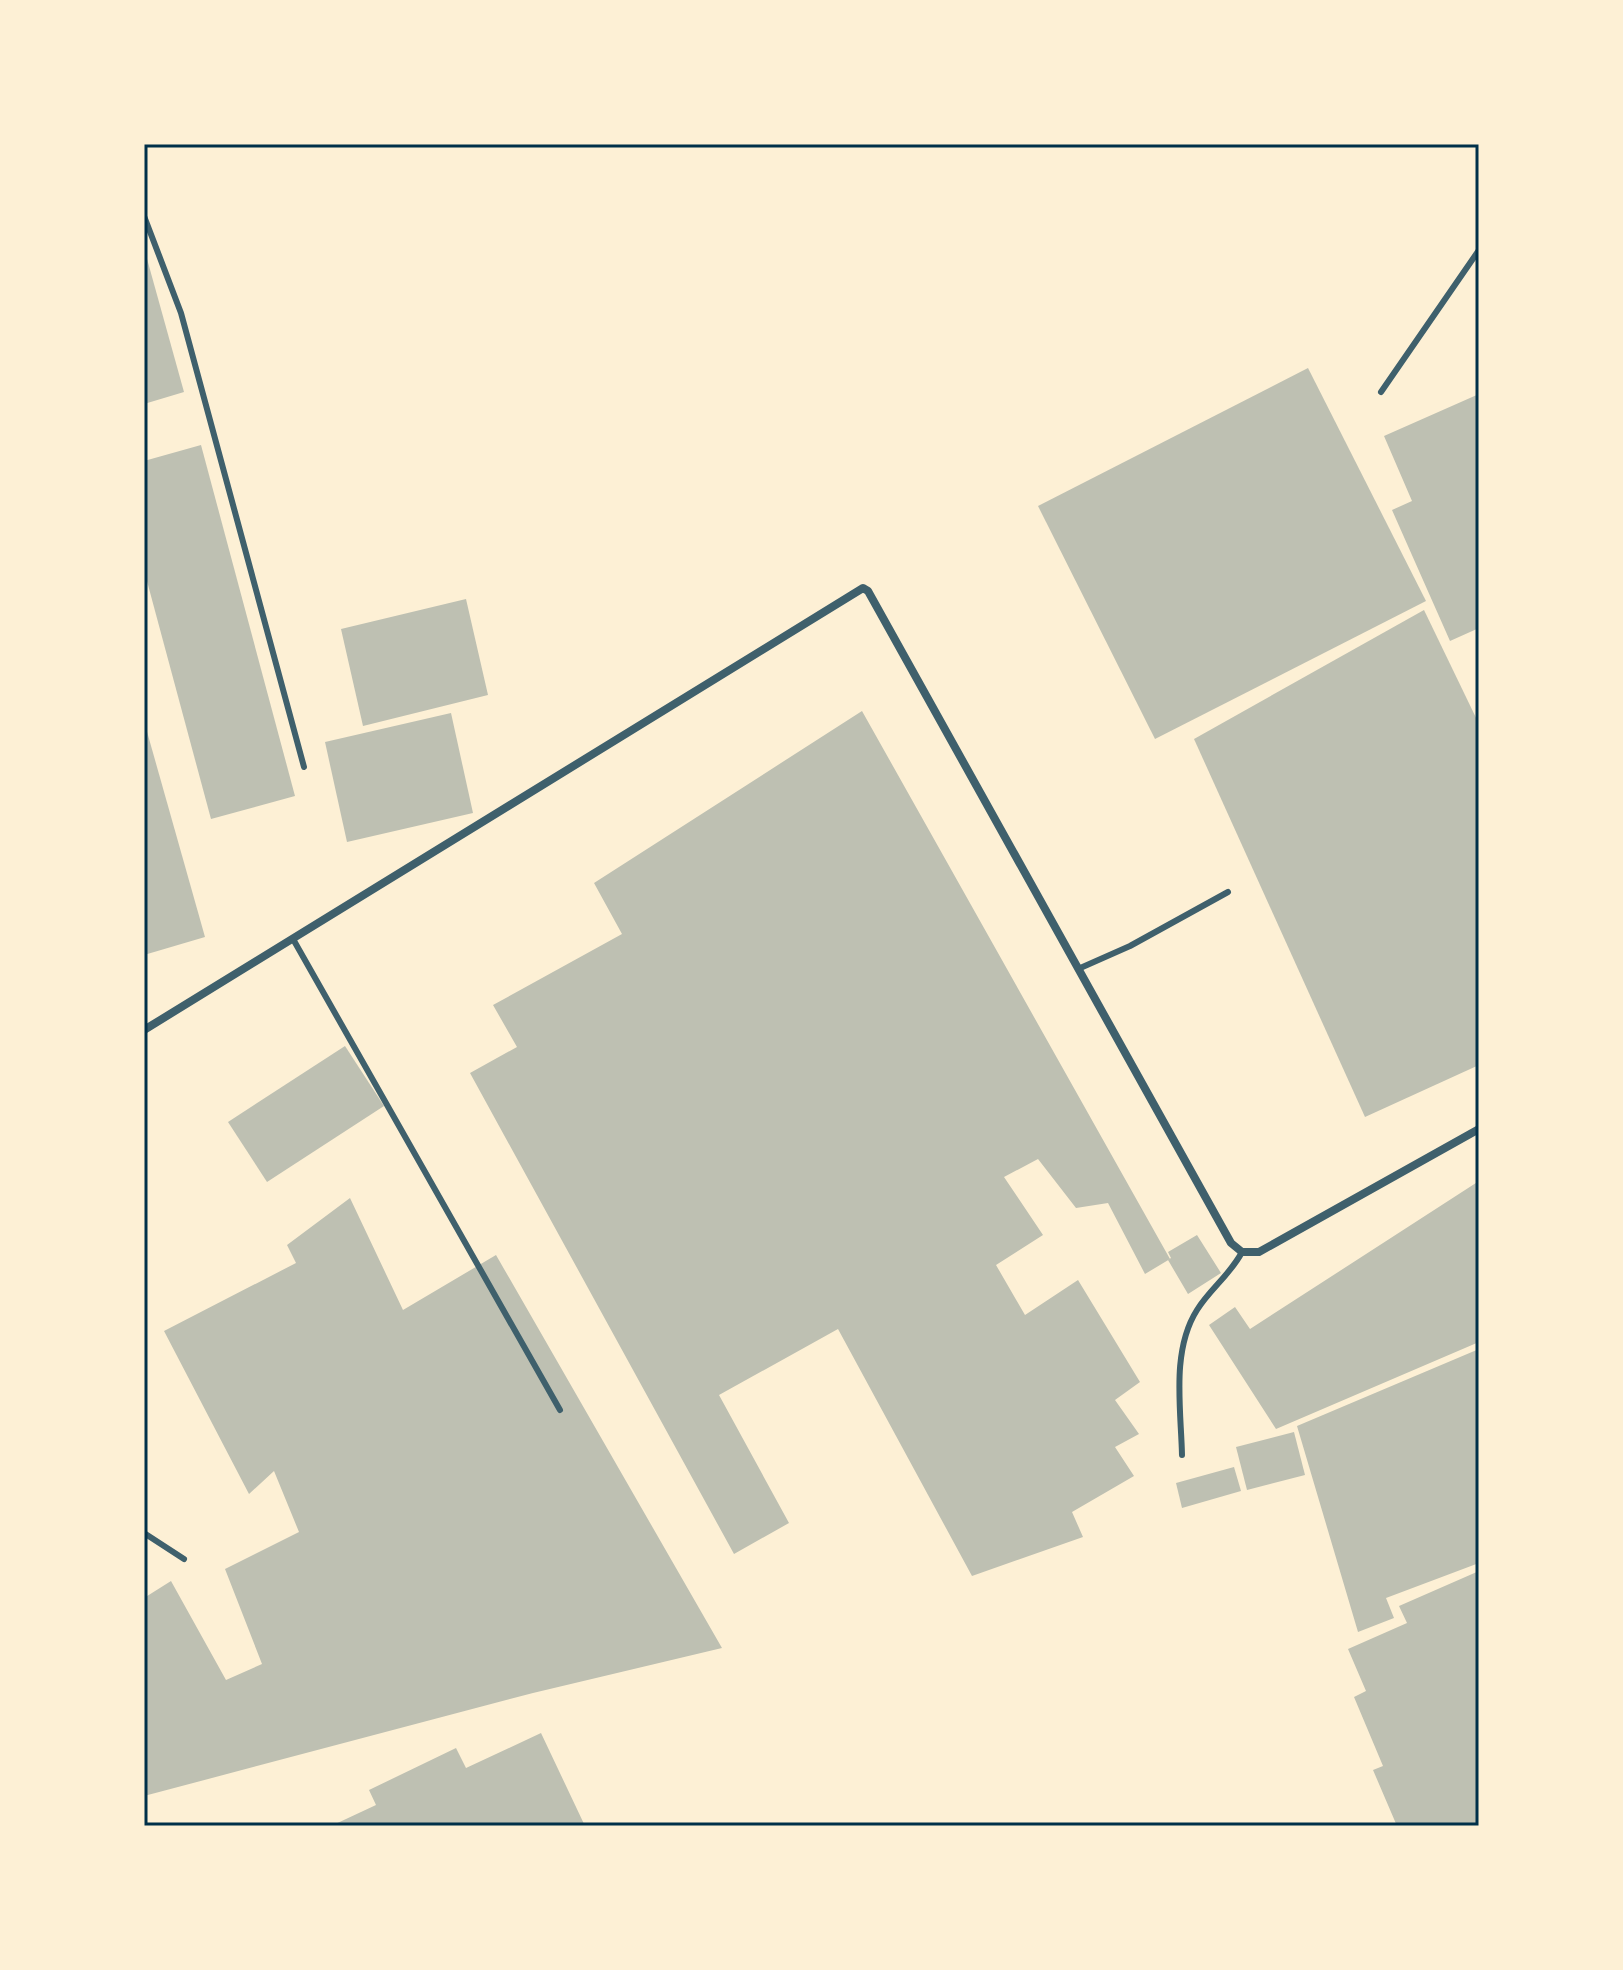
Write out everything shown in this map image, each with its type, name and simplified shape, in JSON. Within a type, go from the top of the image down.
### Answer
[{"type":"street","points":[[144,1030],[859,589],[868,591],[1231,1243],[1242,1252],[1259,1252],[1479,1129]]},
{"type":"lane","points":[[144,216],[181,313],[304,767]]},
{"type":"lane","points":[[1381,392],[1479,250]]},
{"type":"lane","points":[[1078,969],[1130,946],[1228,892]]},
{"type":"lane","points":[[293,939],[560,1410]]},
{"type":"lane","points":[[1182,1455],[1181,1365],[1185,1333],[1197,1309],[1233,1269],[1242,1252]]},
{"type":"lane","points":[[144,1533],[184,1559]]},
{"type":"building","points":[[144,248],[184,392],[144,404]]},
{"type":"building","points":[[1308,368],[1426,601],[1155,739],[1038,506]]},
{"type":"building","points":[[1479,394],[1479,628],[1450,641],[1392,510],[1412,501],[1384,436]]},
{"type":"building","points":[[201,445],[295,796],[211,819],[144,570],[144,461]]},
{"type":"building","points":[[466,599],[488,695],[363,726],[341,629]]},
{"type":"building","points":[[1424,610],[1479,724],[1479,1065],[1365,1117],[1194,739]]},
{"type":"building","points":[[862,711],[1170,1259],[1145,1274],[1108,1203],[1076,1208],[1038,1159],[1004,1177],[1043,1235],[996,1265],[1025,1315],[1078,1280],[1140,1382],[1115,1400],[1139,1434],[1115,1447],[1134,1476],[1072,1512],[1083,1537],[972,1576],[838,1329],[719,1395],[789,1523],[734,1554],[470,1073],[517,1047],[493,1005],[622,934],[594,883]]},
{"type":"building","points":[[451,713],[473,813],[347,842],[325,742]]},
{"type":"building","points":[[144,721],[205,937],[144,955]]},
{"type":"building","points":[[345,1046],[384,1106],[267,1182],[228,1122]]},
{"type":"building","points":[[1479,1181],[1479,1342],[1276,1429],[1209,1325],[1235,1307],[1250,1329]]},
{"type":"building","points":[[350,1198],[403,1310],[496,1255],[722,1648],[533,1693],[144,1796],[144,1598],[171,1581],[226,1680],[262,1664],[225,1569],[299,1532],[274,1471],[249,1494],[164,1331],[296,1263],[287,1245]]},
{"type":"building","points":[[1197,1235],[1221,1273],[1188,1294],[1168,1260],[1171,1258],[1168,1252]]},
{"type":"building","points":[[1479,1349],[1479,1563],[1386,1598],[1394,1618],[1358,1632],[1297,1426]]},
{"type":"building","points":[[1294,1432],[1305,1475],[1247,1490],[1236,1447]]},
{"type":"building","points":[[1234,1467],[1241,1491],[1182,1508],[1176,1483]]},
{"type":"building","points":[[1479,1571],[1479,1826],[1397,1826],[1373,1770],[1383,1766],[1354,1697],[1366,1691],[1348,1649],[1407,1623],[1399,1606]]},
{"type":"building","points":[[541,1733],[585,1826],[331,1826],[376,1805],[369,1790],[456,1748],[466,1768]]}]
